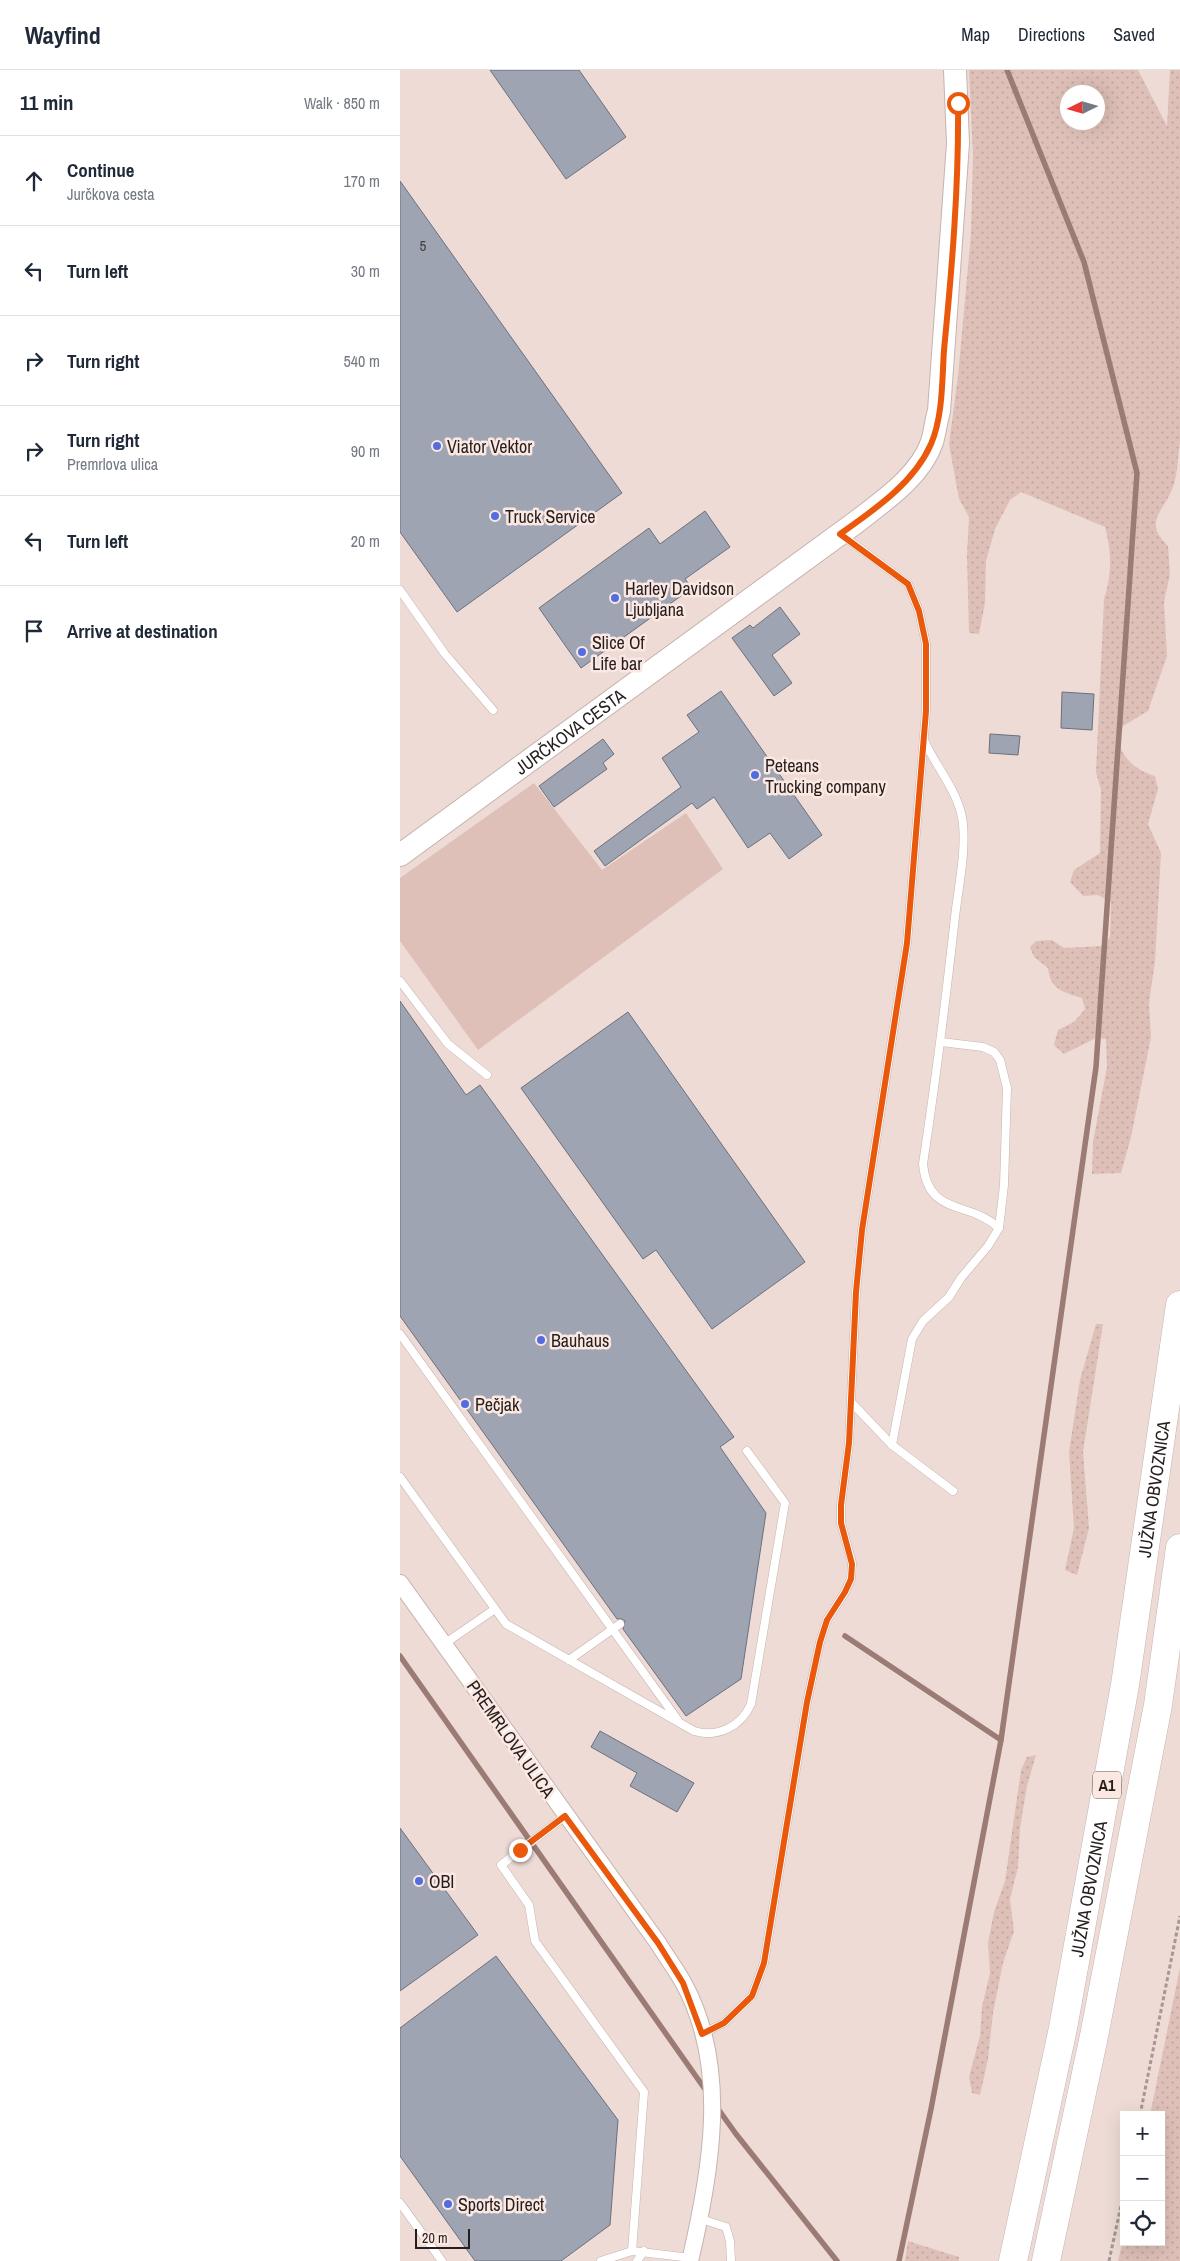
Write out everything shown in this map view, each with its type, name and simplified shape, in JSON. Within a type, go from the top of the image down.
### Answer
[{"type":"highway","name":"JUŽNA OBVOZNICA","points":[[1013,2261],[1063,2028],[1125,1685],[1180,1305]]},
{"type":"highway","name":"JUŽNA OBVOZNICA","points":[[1046,2261],[1094,2036],[1158,1705],[1180,1548]]},
{"type":"street","name":"JURČKOVA CESTA","points":[[400,855],[840,534],[896,491],[915,471],[931,443],[939,411],[958,142],[955,70]]},
{"type":"street","name":"PREMRLOVA ULICA","points":[[400,1583],[565,1816],[658,1943],[683,1983],[702,2034],[710,2076],[712,2134],[690,2260]]},
{"type":"lane","points":[[702,2034],[724,2023],[752,1996],[764,1963],[807,1702],[820,1642],[827,1620],[851,1579],[852,1564],[841,1523],[841,1514],[851,1402],[856,1292],[862,1230],[907,943],[924,740],[926,644],[919,611],[908,584],[840,534]]},
{"type":"lane","points":[[400,590],[445,654],[493,710]]},
{"type":"lane","points":[[924,740],[934,762],[950,785],[962,824],[961,857],[941,1042],[923,1164],[924,1176],[934,1195],[942,1201],[974,1213],[1000,1228]]},
{"type":"lane","points":[[400,981],[448,1044],[487,1075]]},
{"type":"lane","points":[[892,1445],[912,1339],[923,1321],[949,1297],[961,1278],[988,1246],[1000,1228],[1004,1186],[1007,1088],[1000,1060],[994,1052],[983,1047],[941,1042]]},
{"type":"lane","points":[[400,1334],[679,1723]]},
{"type":"lane","points":[[851,1402],[892,1445],[953,1491]]},
{"type":"lane","points":[[400,1477],[506,1624],[679,1723],[704,1734],[724,1731],[740,1720],[751,1704],[785,1503],[747,1451]]},
{"type":"lane","points":[[444,1644],[496,1609]]},
{"type":"lane","points":[[569,1660],[620,1624]]},
{"type":"lane","points":[[565,1816],[500,1865],[529,1906],[535,1941],[644,2092],[632,2251]]},
{"type":"lane","points":[[400,2203],[442,2261]]},
{"type":"lane","points":[[698,2218],[726,2226],[730,2240],[731,2261]]},
{"type":"lane","points":[[602,2261],[632,2251],[644,2251],[690,2260]]},
{"type":"lane","points":[[637,2261],[644,2251]]},
{"type":"path","points":[[1141,2111],[1180,1916]]},
{"type":"path","points":[[1109,2261],[1122,2201]]},
{"type":"shaded area","points":[[969,70],[1138,70],[1167,126],[1170,70],[1180,70],[1180,441],[1174,484],[1156,522],[1156,529],[1160,537],[1168,546],[1170,574],[1164,602],[1167,656],[1148,711],[1123,726],[1118,744],[1125,756],[1133,764],[1142,771],[1155,776],[1158,789],[1148,824],[1161,853],[1155,961],[1149,1003],[1151,1037],[1131,1137],[1121,1173],[1092,1174],[1093,1142],[1107,1067],[1106,1039],[1096,1038],[1064,1054],[1054,1045],[1058,1030],[1074,1022],[1085,1009],[1082,998],[1064,992],[1055,986],[1049,975],[1048,968],[1034,957],[1030,947],[1036,941],[1052,940],[1064,948],[1102,946],[1110,937],[1111,902],[1098,895],[1083,896],[1070,882],[1074,870],[1100,853],[1101,790],[1096,772],[1104,599],[1110,572],[1109,546],[1105,527],[1021,492],[1010,500],[995,529],[986,561],[985,603],[979,634],[969,633],[967,555],[969,517],[959,499],[949,444],[958,376],[971,234],[973,155]]},
{"type":"shaded area","points":[[534,783],[602,870],[686,813],[723,869],[478,1050],[400,941],[400,878]]},
{"type":"shaded area","points":[[1096,1324],[1103,1324],[1083,1452],[1089,1528],[1077,1575],[1065,1570],[1074,1528],[1069,1452],[1080,1380]]},
{"type":"shaded area","points":[[1036,1755],[1027,1786],[1020,1828],[1018,1867],[1010,1899],[1014,1931],[1003,1963],[993,2013],[988,2059],[980,2095],[972,2093],[969,2077],[980,2036],[982,2007],[990,1973],[988,1943],[994,1912],[1005,1881],[1021,1770],[1027,1757]]},
{"type":"shaded area","points":[[1180,1968],[1180,2261],[1118,2261],[1122,2246],[1165,2246],[1165,2111],[1151,2111]]},
{"type":"shaded area","points":[[908,2241],[959,2257],[959,2261],[905,2261]]},
{"type":"building","points":[[490,70],[579,70],[626,137],[566,179]]},
{"type":"building","points":[[400,181],[622,493],[457,612],[400,532]]},
{"type":"building","name":"Harley Davidson Ljubljana","points":[[705,511],[730,547],[685,579],[692,588],[581,668],[539,608],[649,528],[660,544]]},
{"type":"building","points":[[780,607],[800,634],[772,655],[792,683],[774,696],[732,638],[750,625],[753,628]]},
{"type":"building","points":[[721,691],[822,835],[789,859],[770,833],[748,848],[714,797],[697,809],[692,803],[605,866],[594,851],[681,787],[662,758],[699,732],[687,715]]},
{"type":"building","points":[[1062,692],[1094,694],[1092,730],[1061,728]]},
{"type":"building","points":[[990,734],[1020,736],[1018,755],[989,753]]},
{"type":"building","points":[[603,739],[614,754],[603,763],[607,769],[554,807],[539,786]]},
{"type":"building","name":"Bauhaus","points":[[400,1001],[466,1095],[480,1085],[734,1437],[720,1447],[766,1513],[741,1679],[686,1716],[623,1629],[625,1621],[617,1619],[400,1316]]},
{"type":"building","points":[[628,1012],[805,1262],[712,1329],[656,1250],[643,1259],[521,1088]]},
{"type":"building","points":[[600,1731],[694,1783],[677,1812],[630,1786],[637,1773],[591,1747]]},
{"type":"building","name":"OBI","points":[[400,1828],[478,1935],[400,1991]]},
{"type":"building","points":[[496,1956],[618,2120],[610,2225],[561,2261],[475,2261],[400,2156],[400,2028]]},
{"type":"waterway","points":[[899,2261],[931,2109],[1001,1740],[1096,1067],[1137,473],[1084,262],[1007,70]]},
{"type":"waterway","points":[[845,1636],[1001,1740]]},
{"type":"waterway","points":[[400,1656],[707,2092]]},
{"type":"waterway","points":[[716,2106],[837,2261]]},
{"type":"place","name":"Viator Vektor","points":[[437,446]]},
{"type":"place","name":"Truck Service","points":[[495,516]]},
{"type":"place","name":"Harley Davidson Ljubljana","points":[[615,598]]},
{"type":"place","name":"Slice Of Life bar","points":[[582,652]]},
{"type":"place","name":"Peteans Trucking company","points":[[755,775]]},
{"type":"place","name":"Bauhaus","points":[[541,1340]]},
{"type":"place","name":"Pečjak","points":[[465,1404]]},
{"type":"place","name":"OBI","points":[[419,1881]]},
{"type":"place","name":"Sports Direct","points":[[448,2204]]},
{"type":"route","points":[[520,1850],[565,1816],[658,1943],[683,1983],[702,2034],[724,2023],[752,1996],[764,1963],[807,1702],[820,1642],[827,1620],[851,1579],[852,1564],[841,1523],[841,1505],[849,1443],[856,1292],[862,1230],[907,943],[926,711],[926,644],[919,611],[908,584],[840,534],[896,491],[915,471],[931,443],[939,411],[946,328],[958,142],[958,103]]}]
